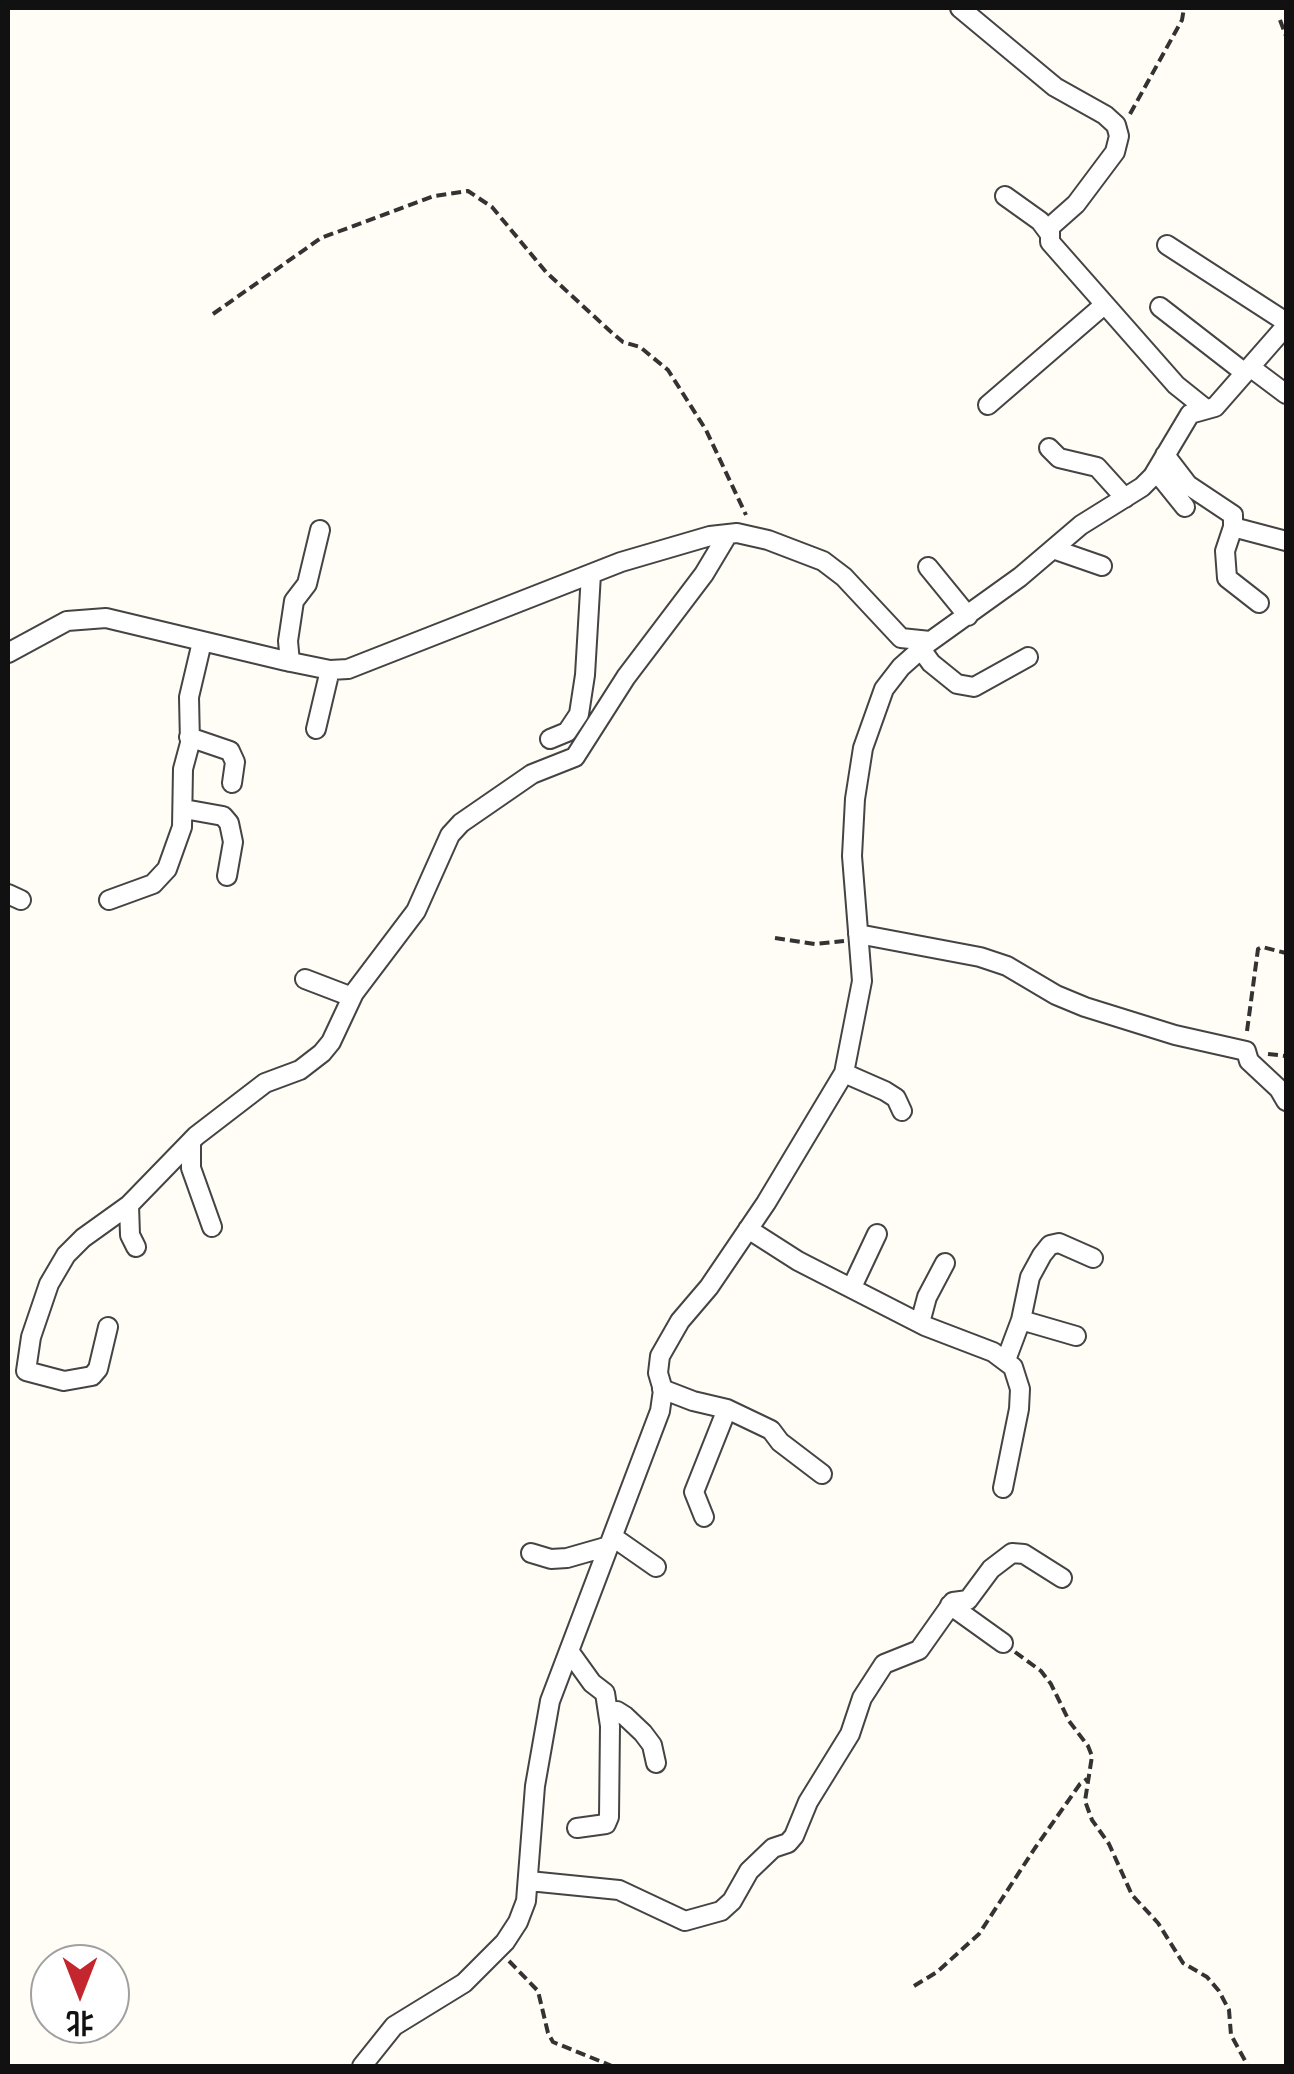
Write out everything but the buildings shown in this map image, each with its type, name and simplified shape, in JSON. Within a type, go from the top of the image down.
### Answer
[{"type":"street","points":[[960,8],[1055,87],[1104,115],[1118,130],[1118,142],[1106,165],[1076,204],[1050,227],[1049,233]]},
{"type":"street","points":[[1005,196],[1040,221],[1056,250],[1104,305],[1176,385],[1206,409]]},
{"type":"street","points":[[362,2066],[394,2026],[464,1982],[498,1949],[518,1922],[526,1901],[535,1786],[550,1700],[660,1411],[660,1356],[680,1321],[748,1228],[844,1073],[862,982],[852,856],[856,799],[864,748],[884,690],[901,666],[926,645],[1081,525],[1142,487],[1190,414],[1215,407],[1286,324],[1166,244]]},
{"type":"street","points":[[988,405],[1104,305]]},
{"type":"street","points":[[1160,308],[1286,394]]},
{"type":"street","points":[[1048,448],[1059,458],[1097,467],[1126,498]]},
{"type":"street","points":[[1161,463],[1184,506]]},
{"type":"street","points":[[1161,463],[1234,516],[1225,552],[1226,578],[1260,603]]},
{"type":"street","points":[[1234,527],[1286,541]]},
{"type":"street","points":[[290,662],[288,641],[294,601],[307,584],[320,530]]},
{"type":"street","points":[[108,1327],[98,1370],[92,1376],[64,1380],[26,1371],[32,1337],[50,1284],[66,1255],[82,1238],[129,1205],[192,1141],[265,1083],[311,1063],[331,1042],[352,997],[416,911],[450,835],[460,823],[532,774],[574,756],[626,677],[704,574],[728,534]]},
{"type":"street","points":[[8,653],[58,624],[80,618],[116,620],[290,662],[330,670],[348,669],[590,574],[698,539],[728,534],[749,534],[823,561],[844,577],[902,638],[926,645]]},
{"type":"street","points":[[1053,548],[1102,566]]},
{"type":"street","points":[[928,567],[968,616]]},
{"type":"street","points":[[550,739],[566,732],[579,714],[585,676],[590,574]]},
{"type":"street","points":[[109,900],[154,884],[167,869],[184,809],[189,697],[202,642]]},
{"type":"street","points":[[926,645],[931,663],[957,684],[974,686],[1028,657]]},
{"type":"street","points":[[316,729],[330,670]]},
{"type":"street","points":[[189,737],[230,751],[235,762],[232,783]]},
{"type":"street","points":[[184,809],[223,816],[229,823],[233,842],[227,876]]},
{"type":"street","points":[[858,937],[980,956],[1007,966],[1085,1008],[1246,1051],[1249,1061],[1279,1089],[1286,1101]]},
{"type":"street","points":[[305,978],[352,997]]},
{"type":"street","points":[[844,1073],[885,1090],[896,1098],[902,1111]]},
{"type":"street","points":[[192,1141],[192,1168],[212,1227]]},
{"type":"street","points":[[129,1205],[130,1234],[136,1247]]},
{"type":"street","points":[[748,1228],[798,1261],[920,1323],[1006,1360],[1013,1367],[1020,1390],[1003,1488]]},
{"type":"street","points":[[852,1287],[876,1234]]},
{"type":"street","points":[[1006,1360],[1021,1320],[1030,1277],[1050,1245],[1059,1244],[1093,1258]]},
{"type":"street","points":[[920,1323],[927,1297],[944,1262]]},
{"type":"street","points":[[1021,1320],[1076,1336]]},
{"type":"street","points":[[662,1389],[727,1408],[772,1430],[780,1442],[822,1474]]},
{"type":"street","points":[[704,1517],[694,1492],[727,1408]]},
{"type":"street","points":[[531,1553],[541,1558],[567,1558],[611,1541]]},
{"type":"street","points":[[611,1541],[656,1566]]},
{"type":"street","points":[[528,1880],[619,1890],[684,1921],[721,1912],[749,1871],[773,1848],[788,1843],[794,1836],[808,1802],[850,1734],[862,1698],[884,1664],[919,1650],[953,1602],[968,1600],[991,1569],[1012,1553],[1024,1554],[1062,1578]]},
{"type":"street","points":[[950,1606],[1004,1643]]},
{"type":"street","points":[[569,1651],[592,1683],[605,1693],[608,1712],[612,1796],[609,1817],[606,1824],[578,1828]]},
{"type":"street","points":[[608,1712],[617,1711],[643,1733],[652,1745],[656,1764]]},
{"type":"path","points":[[1118,130],[1182,20],[1184,8]]},
{"type":"path","points":[[1280,20],[1286,36]]},
{"type":"path","points":[[212,314],[321,238],[434,196],[468,191],[492,207],[546,272],[610,331],[623,342],[640,347],[668,370],[706,430],[742,500],[749,534]]},
{"type":"path","points":[[775,938],[815,944],[858,937]]},
{"type":"path","points":[[1246,1051],[1258,949],[1286,953]]},
{"type":"path","points":[[1004,1643],[1041,1671],[1051,1684],[1092,1756],[1085,1801],[1092,1820],[1109,1844],[1132,1894],[1158,1923],[1183,1963],[1207,1977],[1218,1990],[1229,2010],[1231,2035],[1248,2066]]},
{"type":"path","points":[[914,1986],[943,1967],[979,1934],[1035,1848],[1080,1784],[1087,1780]]},
{"type":"path","points":[[498,1949],[538,1991],[553,2042],[612,2066]]}]
